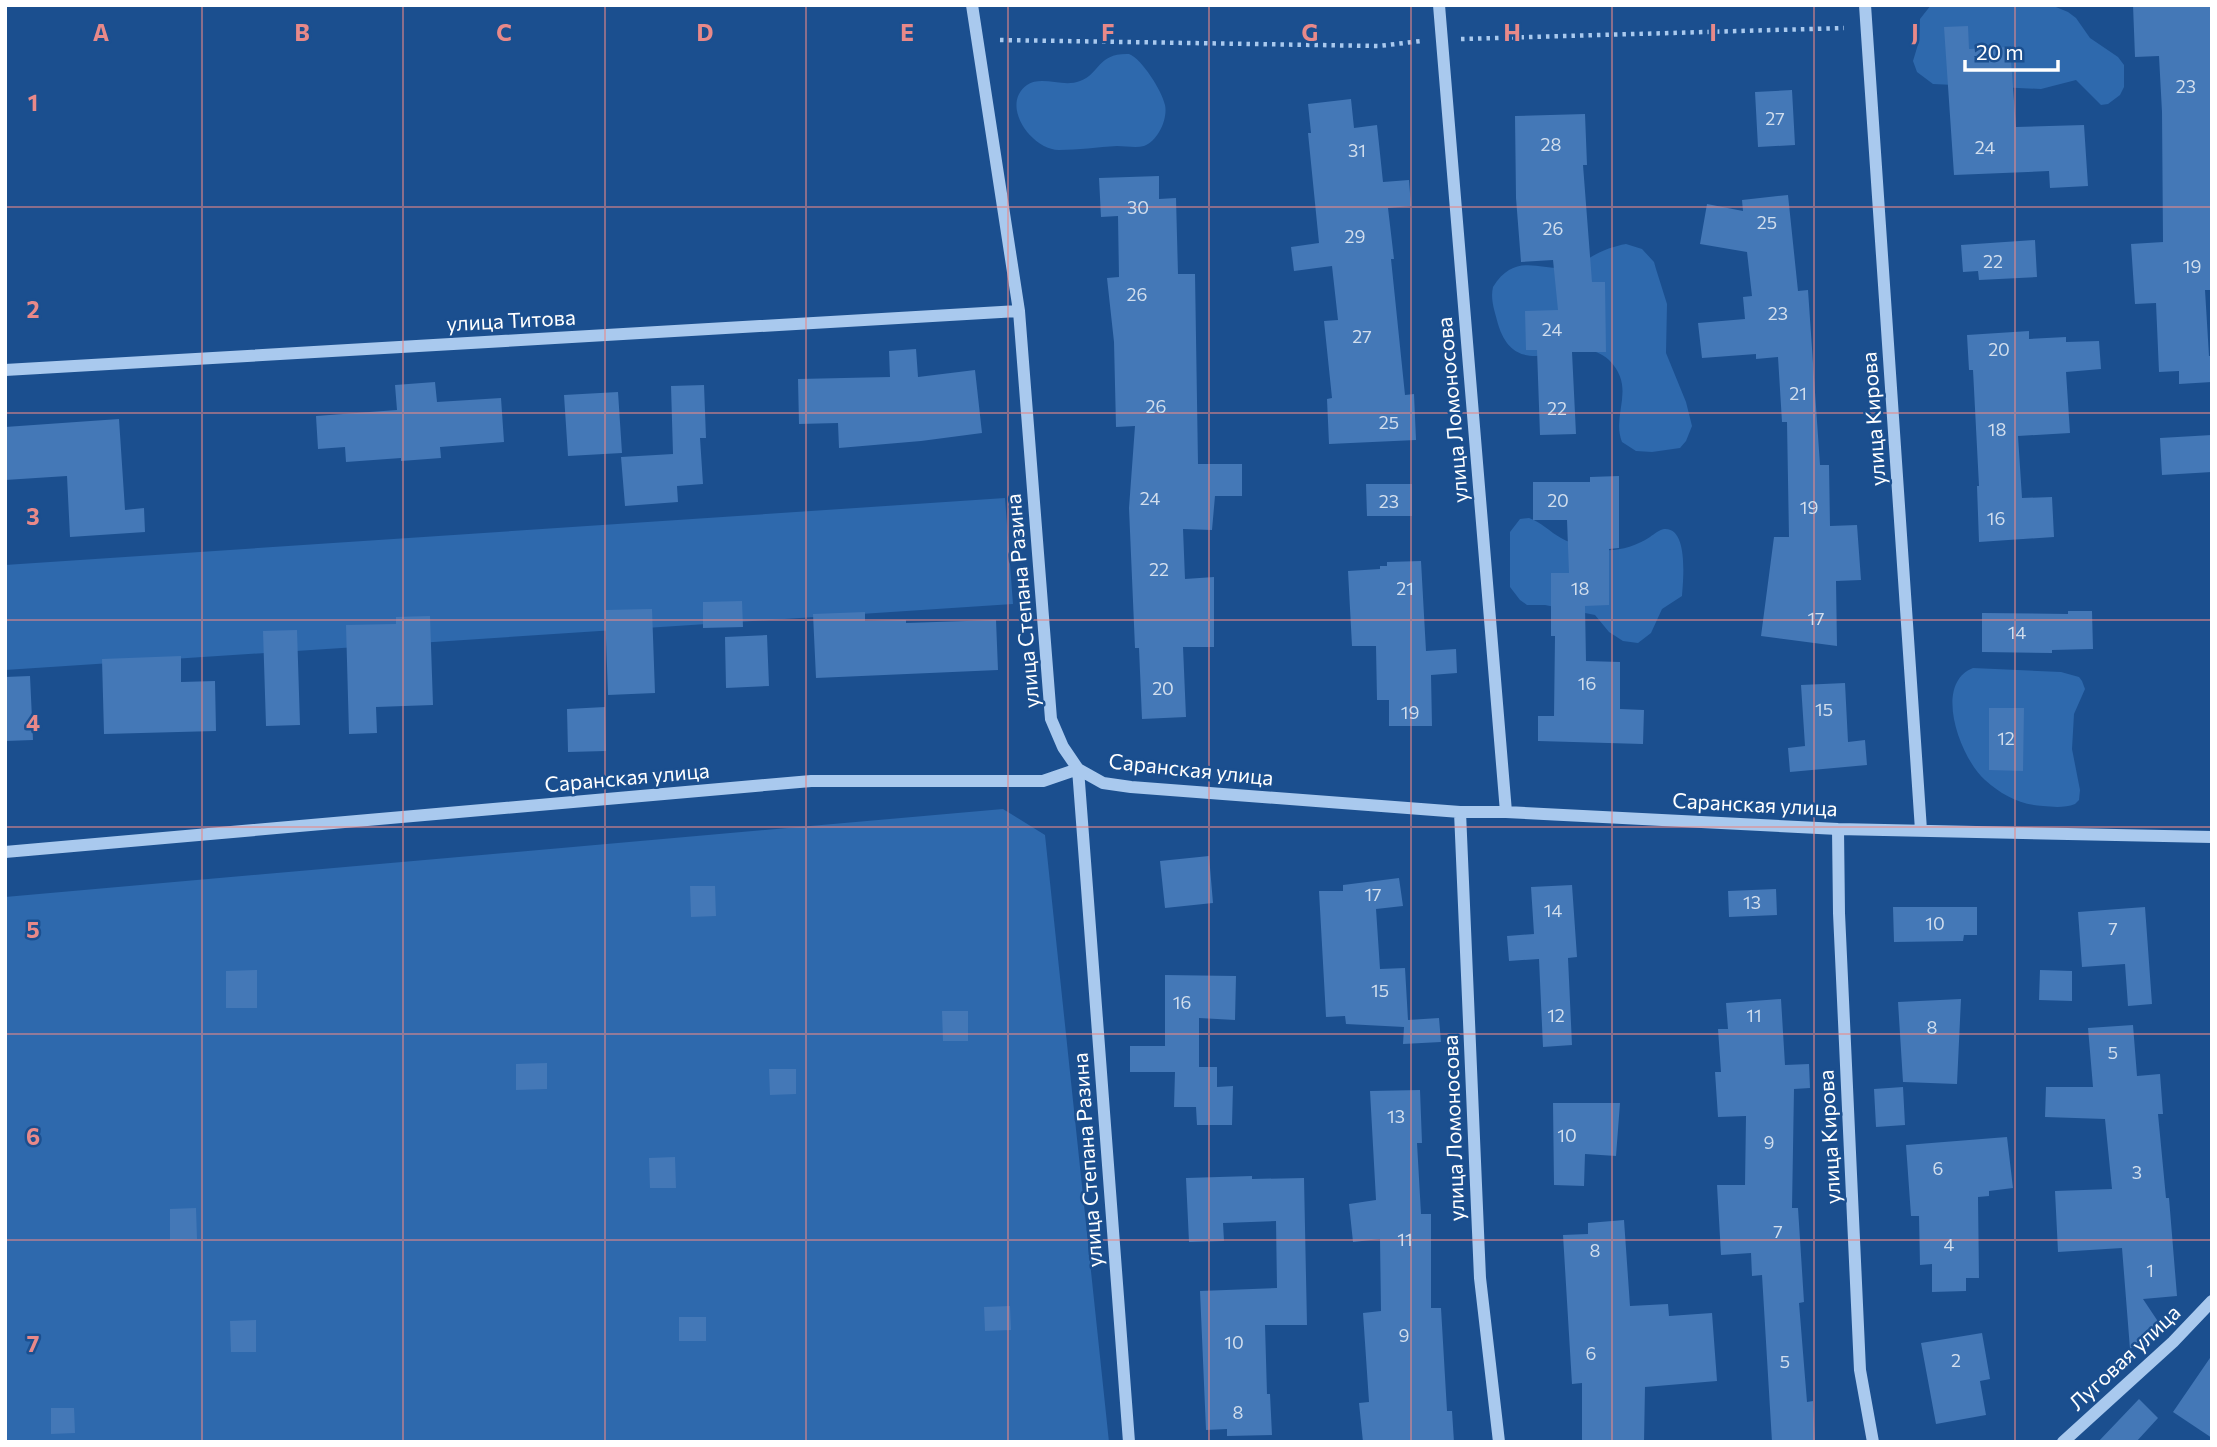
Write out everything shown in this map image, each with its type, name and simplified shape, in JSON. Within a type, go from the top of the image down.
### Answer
[{"type":"street","name":"улица Степана Разина","points":[[972,5],[1018,311],[1051,719],[1063,747],[1078,769],[1129,1442]]},
{"type":"street","name":"улица Ломоносова","points":[[1439,5],[1506,812]]},
{"type":"street","name":"улица Кирова","points":[[1865,5],[1921,830]]},
{"type":"street","name":"улица Титова","points":[[5,370],[1018,311]]},
{"type":"street","name":"Саранская улица","points":[[5,852],[810,781],[1043,781],[1078,769],[1103,783],[1131,787],[1460,812],[1838,829],[2212,837]]},
{"type":"street","name":"улица Ломоносова","points":[[1460,812],[1480,1278],[1499,1442]]},
{"type":"street","name":"улица Кирова","points":[[1838,829],[1839,913],[1860,1370],[1873,1442]]},
{"type":"street","name":"Луговая улица","points":[[2063,1442],[2173,1342],[2212,1301]]},
{"type":"shaded area","points":[[1931,5],[2051,5],[2068,12],[2076,18],[2090,38],[2118,57],[2124,65],[2124,87],[2120,95],[2108,104],[2101,105],[2076,80],[2041,89],[1933,84],[1917,72],[1913,61],[1919,41],[1920,19]]},
{"type":"shaded area","points":[[1129,54],[1140,62],[1151,76],[1165,105],[1161,129],[1149,143],[1138,147],[1059,150],[1048,148],[1029,134],[1018,114],[1017,103],[1019,93],[1027,85],[1039,81],[1080,81],[1087,78],[1105,60]]},
{"type":"shaded area","points":[[1626,244],[1642,249],[1654,262],[1667,304],[1666,353],[1686,402],[1692,426],[1680,448],[1636,451],[1622,442],[1619,421],[1623,391],[1617,370],[1609,360],[1596,352],[1581,350],[1533,356],[1519,353],[1507,343],[1494,310],[1493,287],[1502,275],[1512,269],[1532,265],[1553,268],[1577,266],[1603,251]]},
{"type":"shaded area","points":[[1005,498],[1013,604],[5,670],[5,565]]},
{"type":"shaded area","points":[[1529,518],[1566,540],[1603,550],[1628,547],[1664,529],[1672,531],[1678,537],[1683,556],[1682,596],[1662,609],[1651,633],[1638,643],[1623,641],[1609,632],[1595,615],[1545,605],[1527,605],[1510,587],[1510,532],[1520,519]]},
{"type":"shaded area","points":[[1973,668],[2061,672],[2079,677],[2082,681],[2085,689],[2074,714],[2072,749],[2080,790],[2079,800],[2075,804],[2051,807],[2019,801],[1998,790],[1976,770],[1960,740],[1952,705],[1954,689],[1961,677]]},
{"type":"shaded area","points":[[1003,809],[1045,835],[1109,1442],[5,1442],[5,897]]},
{"type":"building","points":[[2133,5],[2212,5],[2212,290],[2205,290],[2212,382],[2179,384],[2179,371],[2159,372],[2156,303],[2135,304],[2131,244],[2163,242],[2159,56],[2135,57]]},
{"type":"building","points":[[1968,26],[1969,49],[2010,47],[2016,127],[2084,125],[2088,186],[2050,188],[2049,171],[1954,175],[1944,27]]},
{"type":"building","points":[[1792,90],[1795,145],[1758,147],[1755,92]]},
{"type":"building","points":[[1351,99],[1354,128],[1377,125],[1383,182],[1409,180],[1411,206],[1388,208],[1405,395],[1414,394],[1416,440],[1329,444],[1327,399],[1332,398],[1324,321],[1338,320],[1332,266],[1294,271],[1291,247],[1319,243],[1308,133],[1311,133],[1308,104]]},
{"type":"building","points":[[1585,114],[1587,165],[1583,165],[1592,282],[1605,282],[1606,352],[1572,352],[1576,434],[1540,435],[1537,350],[1526,350],[1525,311],[1558,310],[1553,260],[1521,262],[1516,198],[1515,116]]},
{"type":"building","points":[[1159,176],[1159,199],[1176,198],[1178,274],[1195,274],[1198,464],[1242,464],[1242,496],[1215,496],[1212,530],[1183,529],[1185,579],[1214,577],[1214,647],[1183,647],[1186,717],[1142,719],[1139,648],[1135,648],[1129,508],[1135,426],[1116,427],[1114,342],[1107,278],[1119,277],[1118,216],[1101,217],[1099,178]]},
{"type":"building","points":[[1788,195],[1798,291],[1808,290],[1820,465],[1829,465],[1830,526],[1857,525],[1861,580],[1836,581],[1837,646],[1761,636],[1774,537],[1789,537],[1787,422],[1782,422],[1778,357],[1756,359],[1756,354],[1702,358],[1698,323],[1745,319],[1743,297],[1752,296],[1747,252],[1700,244],[1707,204],[1743,211],[1742,200]]},
{"type":"building","points":[[2035,240],[2037,277],[1979,280],[1978,271],[1963,272],[1961,245]]},
{"type":"building","points":[[2029,331],[2029,339],[2066,337],[2066,342],[2099,341],[2101,369],[2066,372],[2070,433],[2018,436],[2022,498],[2052,497],[2054,537],[1979,542],[1973,370],[1969,370],[1967,335]]},
{"type":"building","points":[[916,349],[918,377],[975,370],[982,433],[839,448],[838,423],[799,424],[798,379],[890,377],[889,351]]},
{"type":"building","points":[[435,382],[437,402],[501,398],[504,442],[440,447],[441,458],[401,461],[401,458],[346,462],[345,447],[318,449],[316,416],[397,410],[395,385]]},
{"type":"building","points":[[704,385],[706,438],[700,438],[703,484],[677,486],[678,502],[625,506],[621,457],[673,454],[671,386]]},
{"type":"building","points":[[618,392],[622,453],[568,456],[564,395]]},
{"type":"building","points":[[119,419],[125,510],[144,508],[145,532],[70,537],[67,476],[5,480],[5,427]]},
{"type":"building","points":[[2212,435],[2212,472],[2162,475],[2160,438]]},
{"type":"building","points":[[1619,476],[1619,548],[1609,549],[1609,605],[1585,606],[1586,661],[1620,662],[1620,709],[1644,710],[1643,744],[1538,741],[1538,716],[1554,716],[1555,636],[1551,636],[1551,573],[1569,573],[1567,520],[1533,520],[1533,482],[1590,482],[1590,477]]},
{"type":"building","points":[[1366,484],[1412,484],[1412,516],[1367,516]]},
{"type":"building","points":[[1421,561],[1426,651],[1456,649],[1457,673],[1431,675],[1432,726],[1389,726],[1389,700],[1377,700],[1376,646],[1352,646],[1348,571],[1380,569],[1380,566],[1387,566],[1387,562]]},
{"type":"building","points":[[742,601],[743,627],[703,628],[703,602]]},
{"type":"building","points":[[652,609],[655,693],[608,695],[605,610]]},
{"type":"building","points":[[2068,611],[2092,611],[2093,649],[2052,650],[2052,653],[1982,652],[1982,613],[2068,614]]},
{"type":"building","points":[[865,612],[865,621],[906,620],[906,623],[996,620],[998,670],[816,678],[813,614]]},
{"type":"building","points":[[430,616],[433,705],[376,707],[377,733],[349,734],[346,625],[396,624],[396,617]]},
{"type":"building","points":[[297,630],[300,725],[266,726],[263,631]]},
{"type":"building","points":[[767,635],[769,686],[726,688],[725,637]]},
{"type":"building","points":[[181,656],[181,682],[215,681],[216,731],[104,734],[102,659]]},
{"type":"building","points":[[30,676],[33,740],[5,741],[5,677]]},
{"type":"building","points":[[1845,683],[1848,742],[1865,740],[1867,765],[1790,772],[1788,748],[1805,746],[1801,685]]},
{"type":"building","points":[[605,707],[606,751],[568,752],[567,709]]},
{"type":"building","points":[[1989,708],[2024,708],[2023,771],[1989,770]]},
{"type":"building","points":[[1209,856],[1213,903],[1165,908],[1160,861]]},
{"type":"building","points":[[1399,878],[1403,906],[1376,909],[1380,969],[1405,968],[1408,1020],[1439,1018],[1441,1042],[1403,1044],[1404,1027],[1346,1024],[1345,1016],[1326,1017],[1319,891],[1343,891],[1343,885]]},
{"type":"building","points":[[1572,885],[1577,957],[1568,958],[1572,1045],[1543,1047],[1539,959],[1509,961],[1507,936],[1534,934],[1531,887]]},
{"type":"building","points":[[690,886],[715,886],[716,916],[691,917]]},
{"type":"building","points":[[1776,889],[1777,915],[1729,917],[1728,891]]},
{"type":"building","points":[[1893,907],[1977,907],[1977,935],[1964,935],[1963,941],[1894,942]]},
{"type":"building","points":[[2145,907],[2152,1004],[2128,1006],[2125,964],[2082,967],[2078,912]]},
{"type":"building","points":[[257,970],[257,1008],[226,1008],[226,971]]},
{"type":"building","points":[[2040,970],[2072,971],[2072,1001],[2039,1000]]},
{"type":"building","points":[[1165,975],[1236,976],[1235,1020],[1199,1018],[1199,1067],[1217,1067],[1217,1087],[1233,1086],[1232,1125],[1197,1125],[1196,1107],[1174,1107],[1175,1072],[1130,1072],[1130,1046],[1165,1046]]},
{"type":"building","points":[[1781,999],[1785,1065],[1809,1064],[1810,1088],[1794,1089],[1792,1208],[1798,1208],[1804,1302],[1799,1303],[1807,1402],[1813,1401],[1815,1442],[1772,1442],[1762,1275],[1752,1276],[1751,1253],[1721,1255],[1717,1185],[1745,1185],[1746,1116],[1718,1117],[1715,1072],[1721,1072],[1718,1029],[1728,1029],[1726,1003]]},
{"type":"building","points":[[1961,999],[1957,1084],[1903,1082],[1898,1002]]},
{"type":"building","points":[[942,1011],[968,1011],[968,1041],[943,1041]]},
{"type":"building","points":[[2133,1025],[2137,1076],[2160,1074],[2163,1114],[2158,1114],[2166,1198],[2169,1198],[2177,1296],[2143,1299],[2163,1329],[2130,1349],[2122,1248],[2058,1252],[2055,1191],[2112,1189],[2105,1119],[2045,1117],[2046,1087],[2093,1087],[2088,1028]]},
{"type":"building","points":[[547,1063],[547,1089],[516,1090],[516,1064]]},
{"type":"building","points":[[769,1069],[796,1069],[796,1094],[770,1095]]},
{"type":"building","points":[[1903,1087],[1905,1125],[1876,1127],[1874,1089]]},
{"type":"building","points":[[1420,1090],[1422,1143],[1417,1143],[1421,1214],[1431,1214],[1431,1308],[1441,1308],[1447,1411],[1452,1411],[1454,1442],[1363,1442],[1359,1403],[1369,1402],[1363,1313],[1381,1311],[1380,1239],[1353,1242],[1349,1204],[1376,1200],[1370,1091]]},
{"type":"building","points":[[1553,1103],[1620,1103],[1616,1156],[1585,1154],[1584,1186],[1554,1185]]},
{"type":"building","points":[[2007,1137],[2013,1188],[1989,1191],[1989,1196],[1978,1197],[1979,1278],[1966,1278],[1966,1291],[1932,1292],[1932,1264],[1920,1265],[1919,1216],[1911,1216],[1906,1145]]},
{"type":"building","points":[[675,1157],[676,1188],[650,1188],[649,1158]]},
{"type":"building","points":[[1252,1176],[1252,1179],[1304,1178],[1307,1325],[1265,1325],[1267,1394],[1270,1394],[1272,1435],[1227,1436],[1227,1429],[1206,1430],[1200,1291],[1277,1288],[1276,1221],[1223,1223],[1224,1241],[1189,1242],[1186,1178]]},
{"type":"building","points":[[196,1208],[197,1239],[170,1240],[170,1209]]},
{"type":"building","points":[[1624,1220],[1630,1306],[1668,1304],[1669,1316],[1712,1313],[1717,1381],[1645,1387],[1644,1442],[1582,1442],[1582,1383],[1572,1384],[1563,1235],[1588,1234],[1588,1223]]},
{"type":"building","points":[[1010,1306],[1011,1330],[985,1331],[984,1307]]},
{"type":"building","points":[[679,1317],[706,1317],[706,1341],[679,1341]]},
{"type":"building","points":[[256,1320],[256,1352],[231,1352],[230,1321]]},
{"type":"building","points":[[1982,1333],[1990,1379],[1980,1381],[1986,1415],[1936,1424],[1921,1343]]},
{"type":"building","points":[[2212,1355],[2212,1438],[2173,1412]]},
{"type":"building","points":[[2139,1399],[2158,1418],[2136,1442],[2098,1442]]},
{"type":"building","points":[[51,1408],[74,1408],[75,1433],[51,1434]]}]
